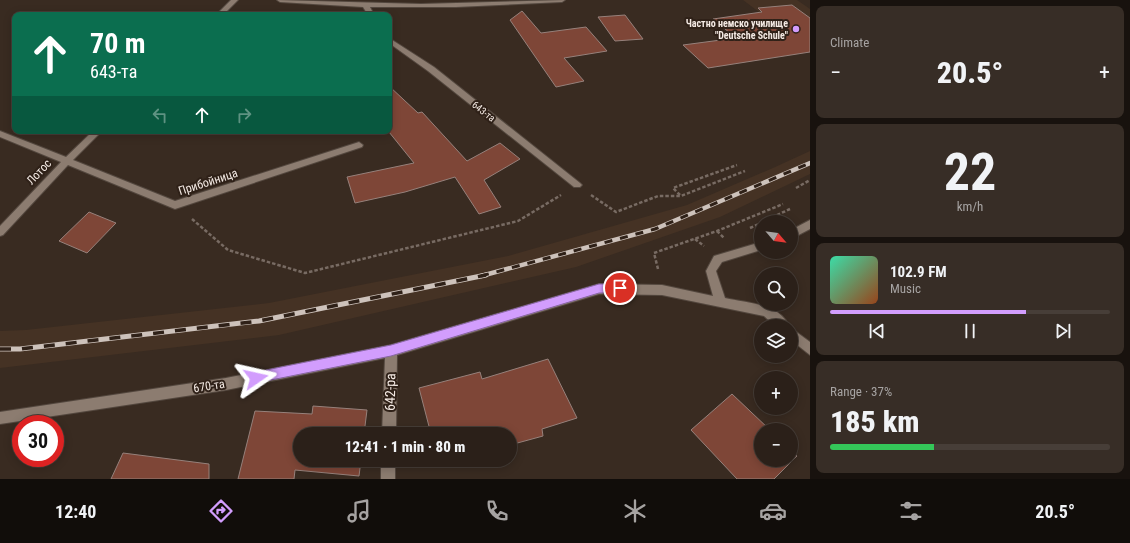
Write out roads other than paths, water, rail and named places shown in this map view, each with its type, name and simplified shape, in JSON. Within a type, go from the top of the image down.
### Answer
[{"type":"street","points":[[222,12],[234,0]]},
{"type":"street","points":[[280,0],[366,6],[562,0]]},
{"type":"street","points":[[366,6],[369,12]]},
{"type":"street","name":"643-та","points":[[392,42],[431,69],[577,185]]},
{"type":"street","name":"Прибойница","points":[[0,134],[175,205],[359,145]]},
{"type":"street","name":"Лотос","points":[[0,232],[67,161],[95,134]]},
{"type":"street","points":[[798,230],[810,224]]},
{"type":"street","points":[[754,248],[718,259],[711,271],[721,303],[767,312],[775,319]]},
{"type":"street","name":"670-та","points":[[0,418],[226,384],[391,351],[599,289],[662,290],[721,303]]},
{"type":"street","points":[[798,339],[810,349]]},
{"type":"street","name":"642-ра","points":[[389,427],[391,351]]},
{"type":"street","points":[[388,467],[388,479]]},
{"type":"railway","points":[[481,276],[655,229],[810,163]]},
{"type":"railway","points":[[0,349],[20,349],[259,321],[486,275]]},
{"type":"place","name":"Частно немско училище \"Deutsche Schule\"","points":[[796,29]]}]
